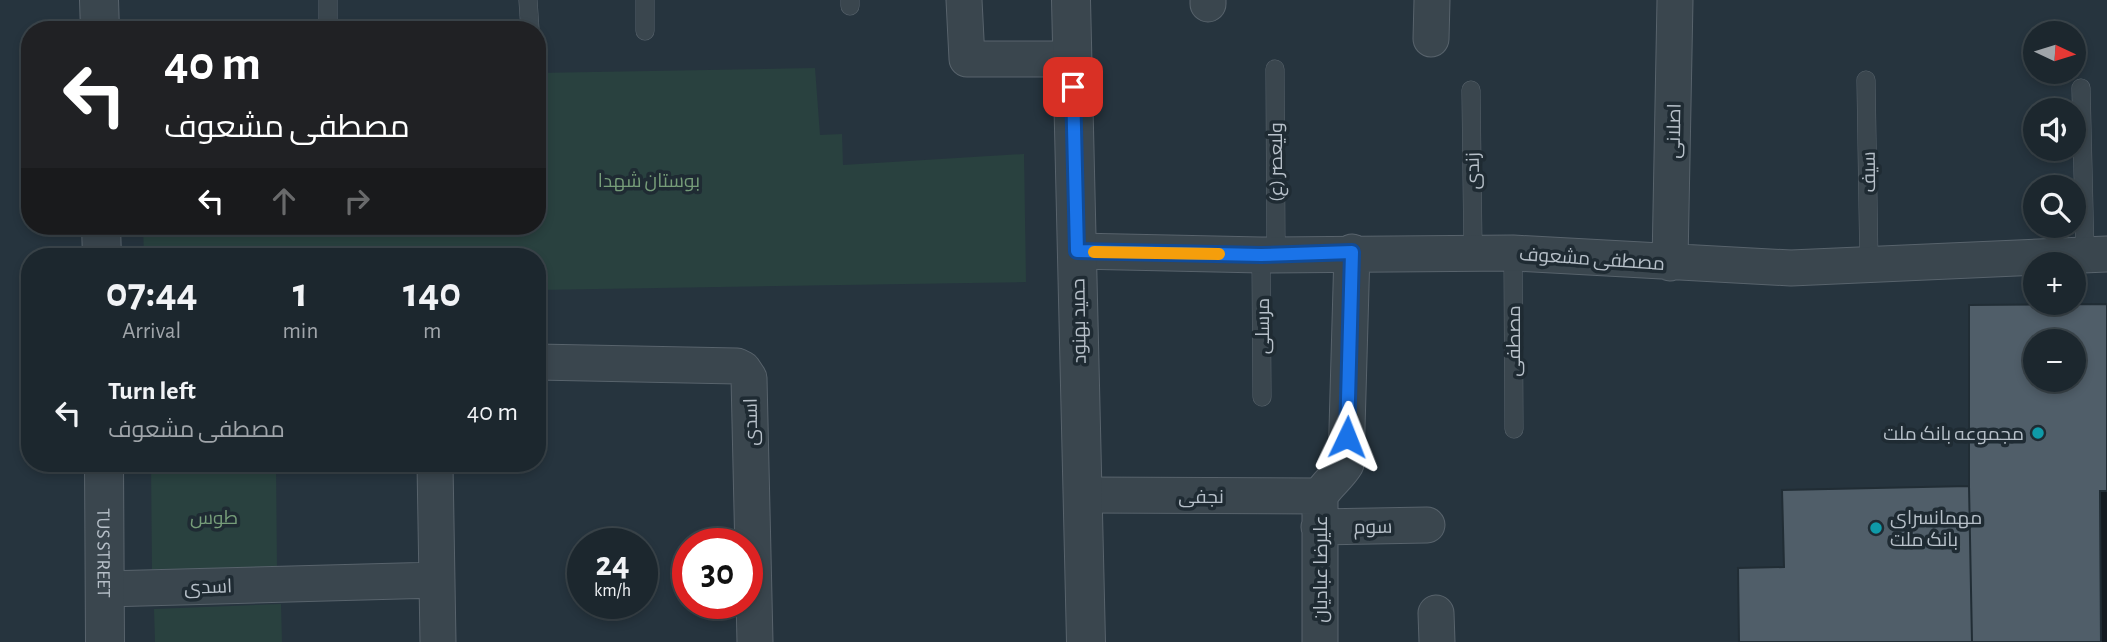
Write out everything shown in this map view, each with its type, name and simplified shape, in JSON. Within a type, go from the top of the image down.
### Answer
[{"type":"street","points":[[99,0],[100,21]]},
{"type":"street","points":[[964,0],[967,59],[1072,59]]},
{"type":"street","name":"حمید بهنود","points":[[1071,0],[1086,642]]},
{"type":"street","points":[[1431,39],[1432,0]]},
{"type":"street","name":"اصلانی","points":[[1670,263],[1675,0]]},
{"type":"street","name":"مصطفی مشعوف","points":[[1077,251],[1269,255],[1473,252],[1791,268],[2096,254]]},
{"type":"street","points":[[1320,512],[1346,464],[1352,252]]},
{"type":"street","name":"اسدی","points":[[546,362],[737,366],[743,369],[749,378],[755,642]]},
{"type":"street","name":"TUS STREET","points":[[104,472],[105,642]]},
{"type":"street","points":[[435,472],[438,642]]},
{"type":"street","name":"نجفی","points":[[1083,495],[1320,512]]},
{"type":"street","name":"سوم","points":[[1320,512],[1427,525]]},
{"type":"street","name":"علیرضا عبادیان","points":[[1320,512],[1320,642]]},
{"type":"street","name":"اسدی","points":[[105,589],[437,580]]},
{"type":"lane","points":[[328,0],[328,21]]},
{"type":"lane","points":[[528,0],[529,21]]},
{"type":"lane","points":[[645,0],[645,31]]},
{"type":"lane","name":"ولیعصر (ع)","points":[[1269,255],[1275,69]]},
{"type":"lane","name":"سیف","points":[[1866,79],[1869,265]]},
{"type":"lane","points":[[2081,88],[2096,254]]},
{"type":"lane","name":"زندی","points":[[1471,90],[1473,252]]},
{"type":"lane","name":"مصطفی","points":[[1513,253],[1514,429]]},
{"type":"lane","name":"مرسلی","points":[[1262,397],[1269,255]]},
{"type":"green space","name":"بوستان شهدا","points":[[815,68],[820,135],[842,134],[843,165],[1024,154],[1026,282],[546,290],[546,248],[144,248],[143,235],[546,235],[546,73]]},
{"type":"green space","name":"طوس","points":[[151,472],[276,472],[277,568],[152,569]]},
{"type":"green space","points":[[281,604],[282,642],[155,642],[154,609]]},
{"type":"building","name":"مجموعه بانک ملت","points":[[2086,304],[2107,304],[2107,491],[2100,491],[2101,642],[1972,642],[1969,305],[2023,305],[2023,315],[2086,315]]},
{"type":"building","name":"مهمانسرای بانک ملت","points":[[1969,486],[1972,642],[1739,642],[1738,568],[1784,567],[1782,490]]},
{"type":"slow traffic","points":[[1094,252],[1219,254]]},
{"type":"place","name":"مجموعه بانک ملت","points":[[2038,433]]},
{"type":"place","name":"مهمانسرای بانک ملت","points":[[1876,528]]},
{"type":"route","points":[[1073,87],[1077,251],[1261,255],[1352,252],[1347,437]]}]
